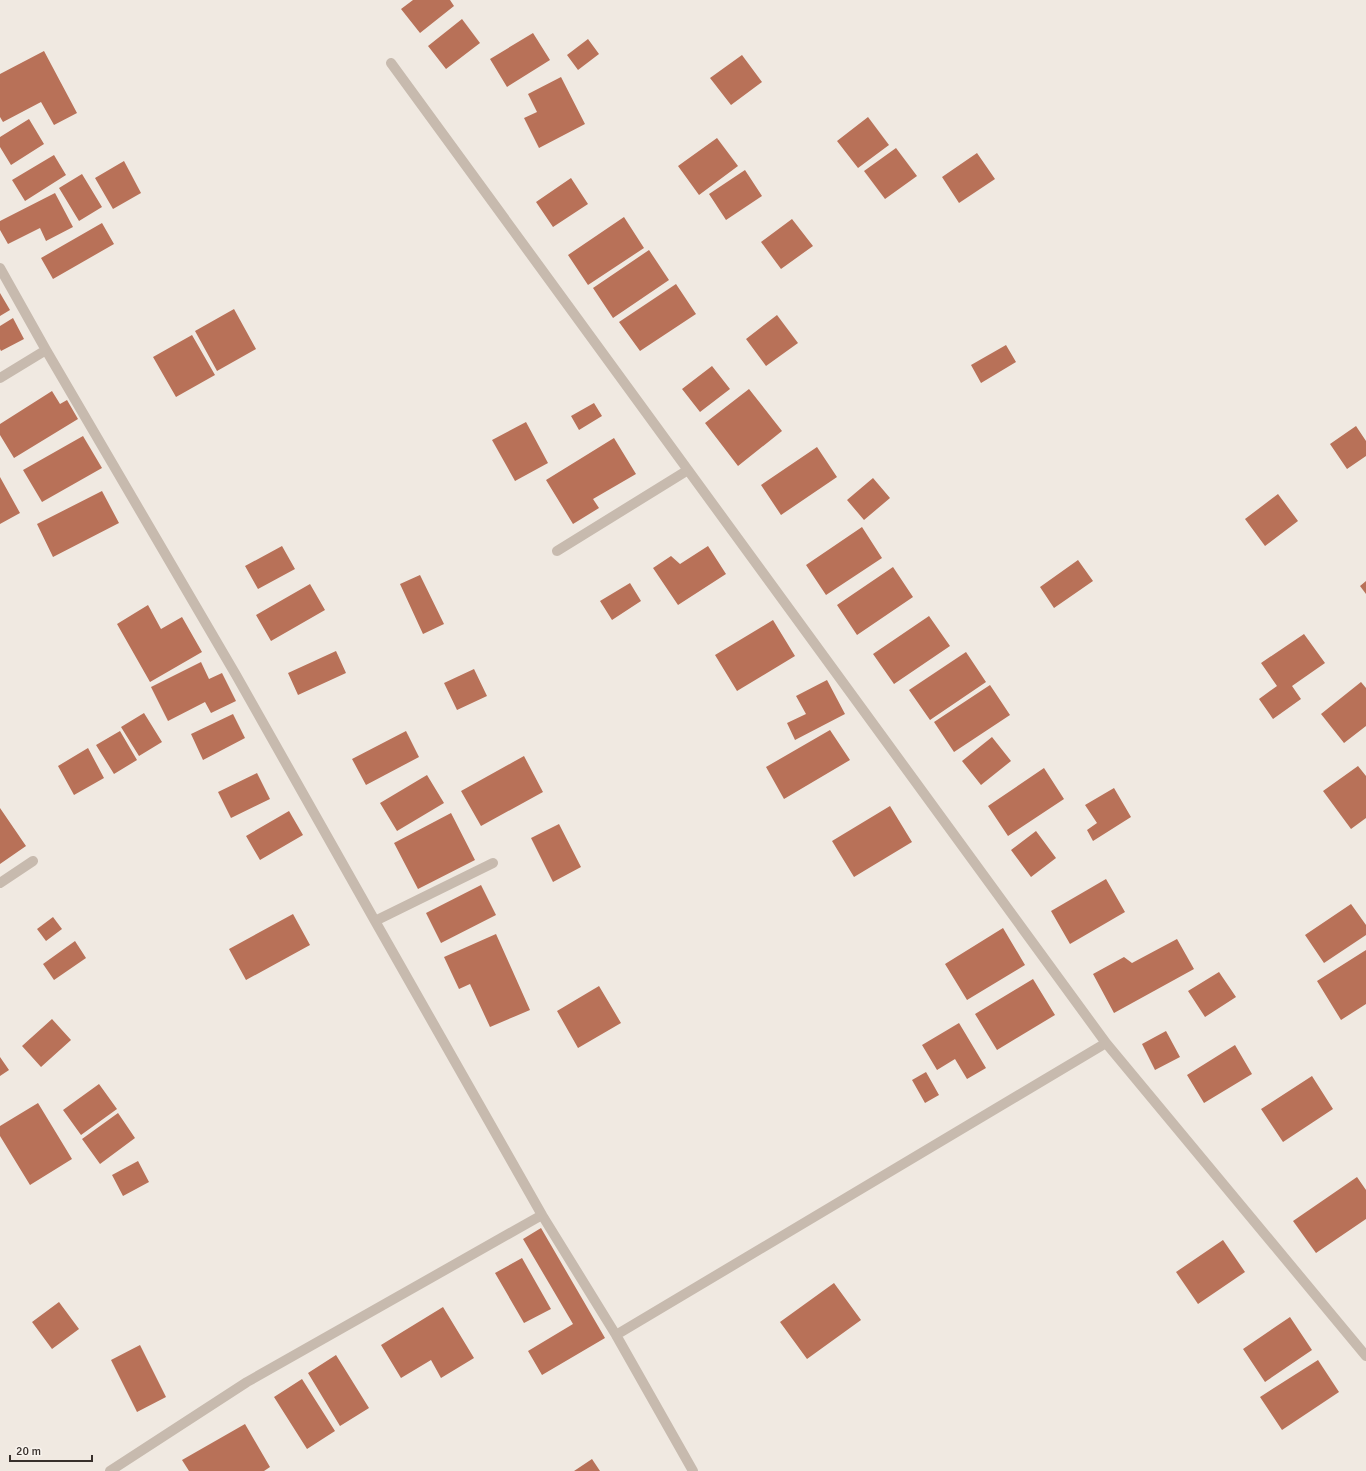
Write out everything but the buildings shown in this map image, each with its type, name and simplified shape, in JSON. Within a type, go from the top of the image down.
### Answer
[{"type":"street","points":[[391,63],[1106,1044],[1366,1356]]},
{"type":"street","points":[[0,268],[46,350],[236,675],[542,1215],[616,1335],[694,1471]]},
{"type":"street","points":[[0,378],[46,350]]},
{"type":"street","points":[[557,551],[688,470]]},
{"type":"street","points":[[0,883],[33,861]]},
{"type":"street","points":[[375,921],[493,863]]},
{"type":"street","points":[[616,1335],[1106,1044]]},
{"type":"street","points":[[110,1471],[247,1382],[542,1215]]}]
